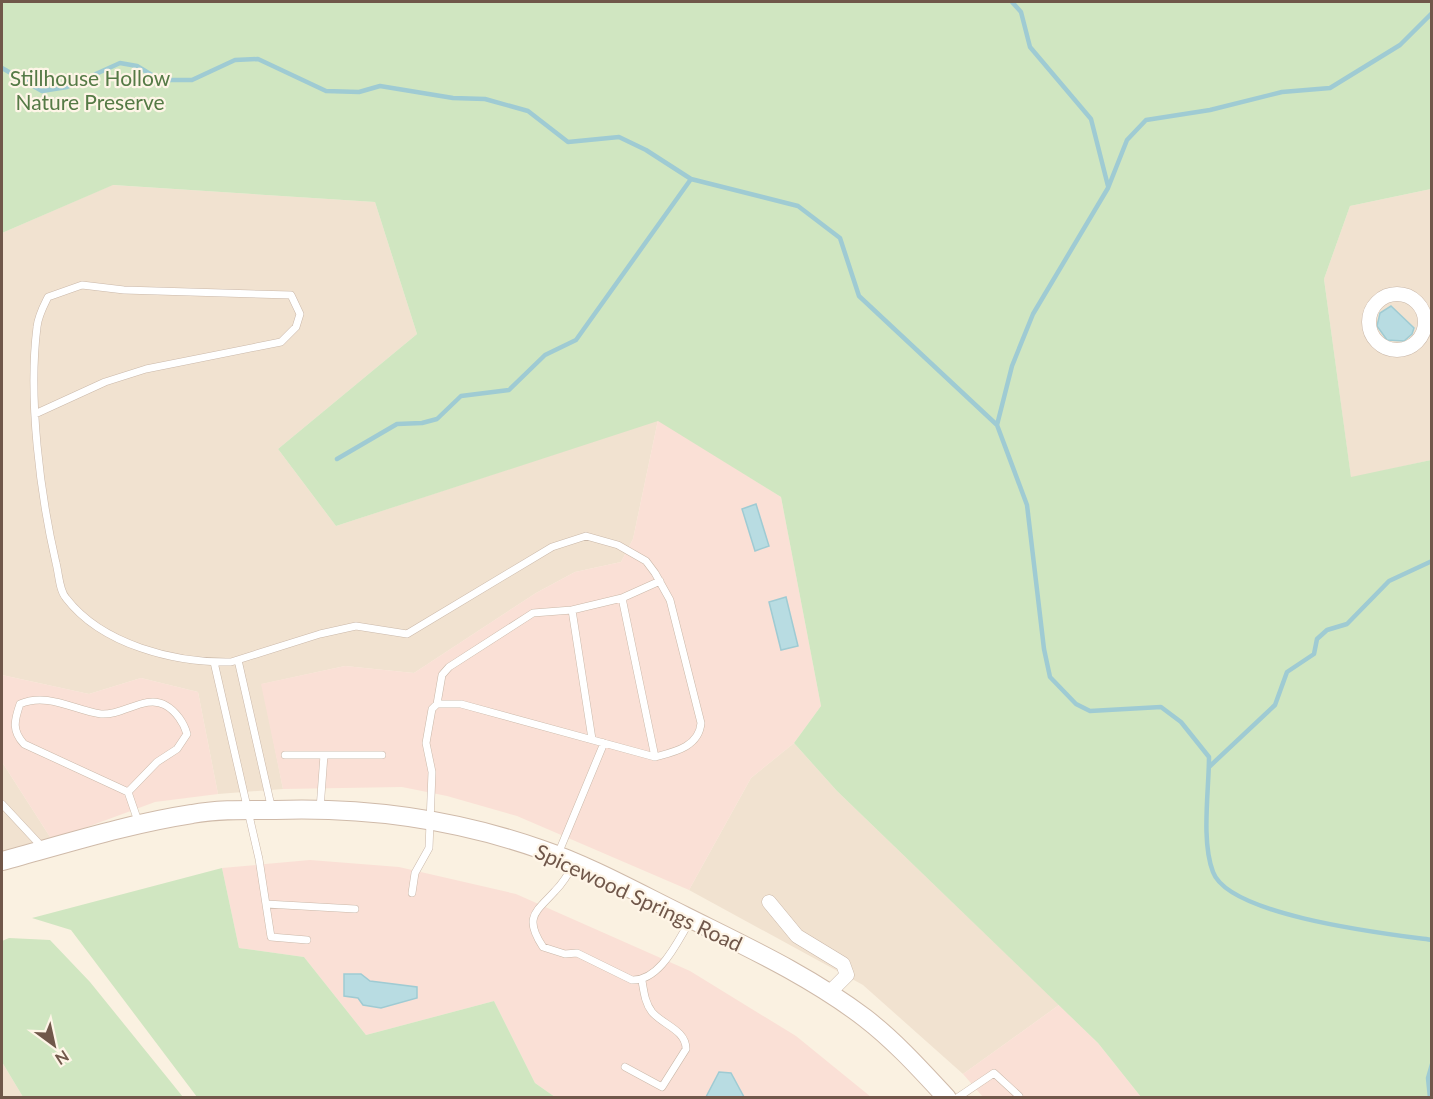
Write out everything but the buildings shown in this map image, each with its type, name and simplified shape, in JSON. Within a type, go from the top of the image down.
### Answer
[{"type":"main road","name":"Spicewood Springs Road","points":[[2,861],[139,824],[196,813],[320,809],[430,819],[486,832],[566,860],[692,919],[792,970],[866,1019],[900,1049],[947,1098]]},
{"type":"street","points":[[1388,295],[1407,295],[1428,315],[1423,334],[1410,348],[1401,351],[1383,347],[1371,334],[1369,315],[1380,300],[1388,295]]},
{"type":"street","points":[[769,902],[797,936],[845,968],[847,975],[829,993]]},
{"type":"lane","points":[[35,414],[105,382],[146,369],[281,342],[296,327],[300,314],[291,295],[124,290],[82,285],[48,297],[37,325],[35,414],[47,523],[64,596],[89,621],[127,645],[214,662],[238,660],[320,634],[356,626],[407,634],[552,547],[586,536],[618,545],[646,561],[660,581],[670,600],[701,723],[696,737],[682,751],[655,757],[461,704],[437,704]]},
{"type":"lane","points":[[412,893],[415,873],[429,848],[432,772],[426,743],[432,709],[437,704],[442,675],[449,667],[533,613],[555,609],[572,610],[622,598],[660,581]]},
{"type":"lane","points":[[622,598],[655,757]]},
{"type":"lane","points":[[572,610],[592,740]]},
{"type":"lane","points":[[238,660],[272,810]]},
{"type":"lane","points":[[214,662],[248,811],[271,937],[307,940]]},
{"type":"lane","points":[[129,792],[157,762],[177,748],[187,734],[183,722],[164,704],[149,702],[103,714],[32,699],[20,704],[14,720],[16,735],[24,744],[129,792],[139,824]]},
{"type":"lane","points":[[604,743],[555,891],[540,904],[535,913],[533,927],[536,937],[543,947],[565,954],[577,953],[632,980],[642,981],[662,965],[692,919]]},
{"type":"lane","points":[[285,754],[382,755]]},
{"type":"lane","points":[[320,809],[324,755]]},
{"type":"lane","points":[[2,804],[45,849]]},
{"type":"lane","points":[[266,904],[356,909]]},
{"type":"lane","points":[[625,1067],[662,1087],[686,1049],[686,1041],[681,1034],[660,1020],[648,1006],[642,981]]},
{"type":"lane","points":[[957,1098],[994,1073],[1019,1096]]},
{"type":"shaded area","points":[[112,185],[375,202],[417,334],[278,449],[336,526],[658,420],[633,539],[621,562],[575,572],[536,593],[414,673],[345,666],[262,684],[283,789],[218,794],[198,692],[141,678],[89,694],[2,675],[2,233]]},
{"type":"shaded area","points":[[1431,189],[1431,460],[1351,478],[1324,279],[1350,206]]},
{"type":"shaded area","points":[[658,420],[781,497],[821,706],[794,743],[751,778],[689,890],[517,816],[447,796],[402,787],[283,789],[261,684],[345,666],[414,673],[536,593],[575,572],[621,562],[633,539]]},
{"type":"shaded area","points":[[2,675],[89,694],[141,678],[198,692],[218,794],[155,802],[52,840],[2,762]]},
{"type":"shaded area","points":[[794,743],[837,791],[1059,1005],[963,1074],[863,985],[689,890],[751,778]]},
{"type":"shaded area","points":[[2,762],[52,840],[2,861]]},
{"type":"shaded area","points":[[310,860],[399,867],[516,894],[690,971],[796,1036],[871,1097],[555,1097],[535,1083],[494,1001],[366,1035],[304,957],[239,948],[222,868]]},
{"type":"shaded area","points":[[1059,1005],[1098,1043],[1141,1097],[983,1097],[963,1074]]},
{"type":"shaded area","points":[[2,1062],[23,1097],[2,1097]]},
{"type":"green space","name":"Stillhouse Hollow Nature Preserve","points":[[2,2],[1431,2],[1431,189],[1350,206],[1324,279],[1351,477],[1431,460],[1431,1097],[1141,1097],[1098,1043],[837,791],[794,743],[821,706],[781,497],[658,421],[336,526],[278,449],[417,334],[375,202],[113,185],[2,233]]},
{"type":"green space","points":[[222,868],[239,948],[304,957],[366,1035],[494,1001],[535,1083],[555,1097],[197,1097],[71,930],[32,918]]},
{"type":"green space","points":[[9,938],[50,940],[90,982],[183,1097],[23,1097],[2,1062],[2,941]]},
{"type":"water","points":[[1391,306],[1414,328],[1412,334],[1404,341],[1387,340],[1377,326],[1380,313]]},
{"type":"water","points":[[756,504],[769,546],[755,551],[742,509]]},
{"type":"water","points":[[786,597],[798,646],[781,650],[769,602]]},
{"type":"water","points":[[344,974],[361,974],[370,981],[417,987],[417,998],[381,1008],[363,1005],[358,998],[344,996]]},
{"type":"water","points":[[719,1072],[731,1073],[744,1097],[706,1097]]},
{"type":"waterway","points":[[1012,2],[1021,12],[1030,47],[1091,119],[1108,186]]},
{"type":"waterway","points":[[997,425],[1012,366],[1033,314],[1108,188],[1127,140],[1146,120],[1210,110],[1282,92],[1330,88],[1400,45],[1432,13]]},
{"type":"waterway","points":[[2,68],[42,91],[67,87],[120,63],[137,66],[160,80],[192,80],[235,60],[258,59],[326,91],[359,92],[380,86],[453,98],[485,99],[528,111],[568,142],[619,137],[646,150],[691,179],[798,206],[840,238],[859,296],[997,425],[1027,505],[1044,649],[1050,677],[1076,704],[1090,711],[1161,707],[1181,722],[1209,757],[1207,846],[1213,872],[1225,887],[1248,900],[1277,911],[1312,920],[1432,940]]},
{"type":"waterway","points":[[337,459],[397,424],[422,423],[437,419],[461,396],[509,390],[545,355],[576,340],[691,179]]},
{"type":"waterway","points":[[1209,767],[1275,705],[1287,672],[1314,654],[1317,639],[1327,630],[1347,624],[1389,581],[1432,561]]},
{"type":"waterway","points":[[1430,1098],[1428,1078],[1432,1064]]}]
